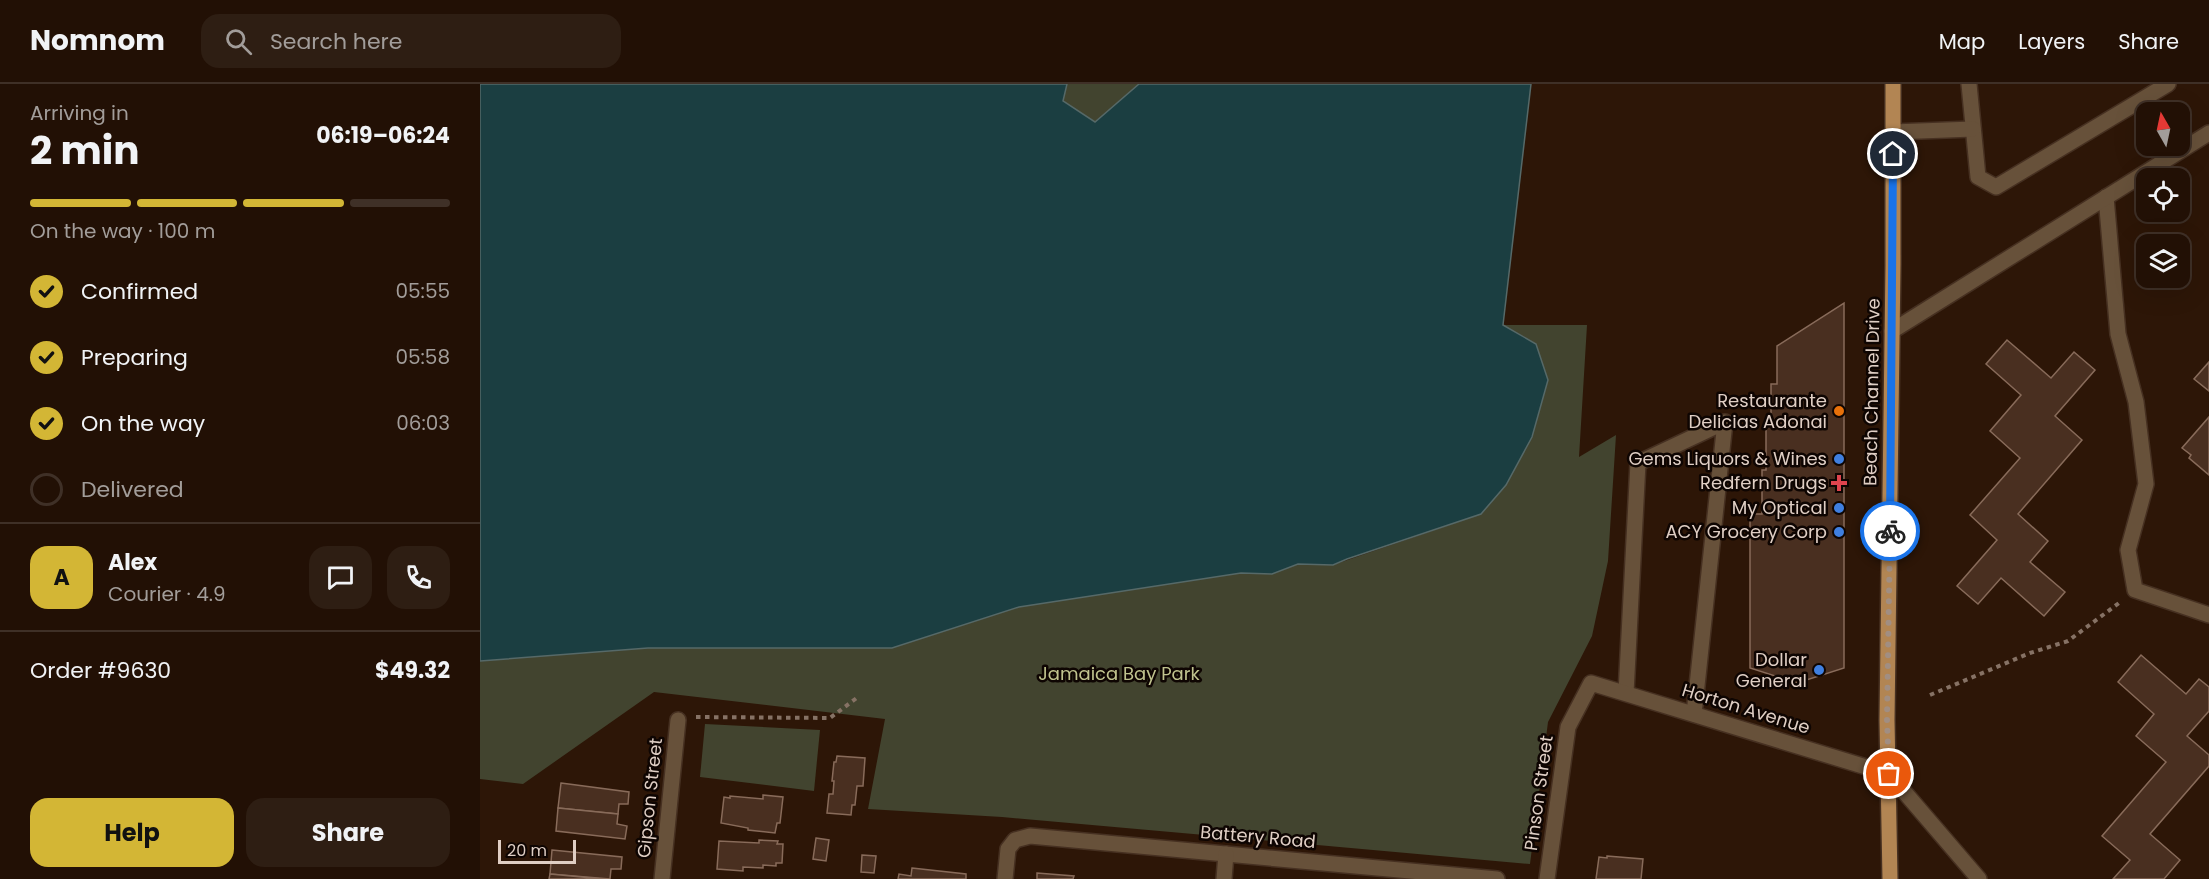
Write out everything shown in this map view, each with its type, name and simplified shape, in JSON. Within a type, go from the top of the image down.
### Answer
[{"type":"main road","name":"Beach Channel Drive","points":[[1890,879],[1887,720],[1893,84]]},
{"type":"street","points":[[1969,84],[1978,177],[1996,187],[2168,84]]},
{"type":"street","points":[[1893,132],[1972,129]]},
{"type":"street","points":[[1892,331],[2209,133]]},
{"type":"street","points":[[2106,197],[2118,334],[2136,402],[2146,484],[2128,550],[2135,590],[2209,615]]},
{"type":"street","points":[[1626,693],[1638,463],[1725,422],[1694,714]]},
{"type":"street","name":"Horton Avenue","points":[[1591,683],[1889,774]]},
{"type":"street","name":"Pinson Street","points":[[1547,879],[1568,727],[1591,683]]},
{"type":"street","name":"Gipson Street","points":[[662,879],[678,720]]},
{"type":"street","points":[[1889,774],[1979,879]]},
{"type":"street","name":"Battery Road","points":[[1005,879],[1008,849],[1015,840],[1030,836],[1497,879]]},
{"type":"street","points":[[1224,879],[1226,854]]},
{"type":"path","points":[[1930,695],[2030,653],[2068,641],[2135,590]]},
{"type":"path","points":[[678,720],[702,716],[830,718],[858,697]]},
{"type":"green space","points":[[1067,84],[1139,84],[1095,122],[1063,101]]},
{"type":"green space","name":"Jamaica Bay Park","points":[[1503,325],[1587,325],[1579,457],[1616,435],[1608,561],[1592,636],[1548,722],[1530,864],[1002,817],[868,809],[885,719],[654,692],[523,784],[480,779],[480,528],[1171,520],[1240,574],[1272,574],[1298,564],[1333,565],[1481,514],[1536,344]]},
{"type":"green space","points":[[705,724],[820,730],[814,791],[700,777]]},
{"type":"water","points":[[480,84],[1067,84],[1063,101],[1095,122],[1139,84],[1531,84],[1503,325],[1536,344],[1548,380],[1532,437],[1506,485],[1481,514],[1333,565],[1298,564],[1272,574],[1241,573],[1019,607],[892,648],[648,648],[480,661]]},
{"type":"building","points":[[1844,303],[1844,668],[1797,683],[1750,668],[1750,514],[1762,514],[1762,470],[1766,470],[1766,426],[1771,426],[1771,384],[1777,384],[1777,346]]},
{"type":"building","points":[[2007,340],[2051,378],[2074,352],[2095,370],[2055,416],[2082,440],[2018,514],[2048,541],[2030,562],[2065,592],[2044,616],[2001,578],[1978,604],[1957,586],[1997,540],[1970,515],[2020,458],[1990,431],[2021,395],[1986,364]]},
{"type":"building","points":[[2209,362],[2209,391],[2194,379]]},
{"type":"building","points":[[2209,417],[2209,475],[2189,458],[2191,455],[2182,448]]},
{"type":"building","points":[[2141,655],[2186,694],[2199,679],[2209,687],[2209,711],[2187,736],[2209,755],[2209,766],[2150,834],[2180,860],[2164,879],[2113,879],[2130,860],[2102,836],[2166,762],[2136,736],[2154,714],[2118,682]]},
{"type":"building","points":[[837,756],[865,758],[863,786],[857,786],[855,805],[852,805],[851,815],[827,813],[829,794],[833,794],[834,762]]},
{"type":"building","points":[[561,783],[629,792],[628,804],[619,804],[618,814],[558,808]]},
{"type":"building","points":[[763,795],[783,797],[780,823],[777,823],[775,833],[748,830],[748,828],[721,823],[724,797],[763,799]]},
{"type":"building","points":[[558,808],[618,814],[617,824],[627,826],[625,839],[556,831]]},
{"type":"building","points":[[816,838],[829,840],[826,861],[813,859]]},
{"type":"building","points":[[759,840],[778,841],[777,844],[783,844],[782,863],[776,863],[776,866],[763,865],[763,868],[743,867],[743,871],[717,869],[719,841],[759,843]]},
{"type":"building","points":[[552,850],[622,857],[621,869],[611,869],[610,879],[550,874]]},
{"type":"building","points":[[862,855],[876,856],[874,873],[861,872]]},
{"type":"building","points":[[1607,856],[1643,859],[1641,879],[1596,879],[1599,857],[1607,858]]},
{"type":"building","points":[[912,868],[966,874],[966,879],[898,879],[899,874],[911,876]]},
{"type":"building","points":[[1037,873],[1074,876],[1073,879],[1037,879]]},
{"type":"building","points":[[550,874],[602,879],[549,879]]},
{"type":"way so far","points":[[1889,774],[1887,720],[1890,531]]},
{"type":"place","name":"Restaurante Delicias Adonai","points":[[1839,411]]},
{"type":"place","name":"Gems Liquors & Wines","points":[[1839,459]]},
{"type":"place","name":"Redfern Drugs","points":[[1839,483]]},
{"type":"place","name":"My Optical","points":[[1839,508]]},
{"type":"place","name":"ACY Grocery Corp","points":[[1839,532]]},
{"type":"place","name":"Dollar General","points":[[1819,670]]},
{"type":"route","points":[[1890,531],[1893,154]]}]
